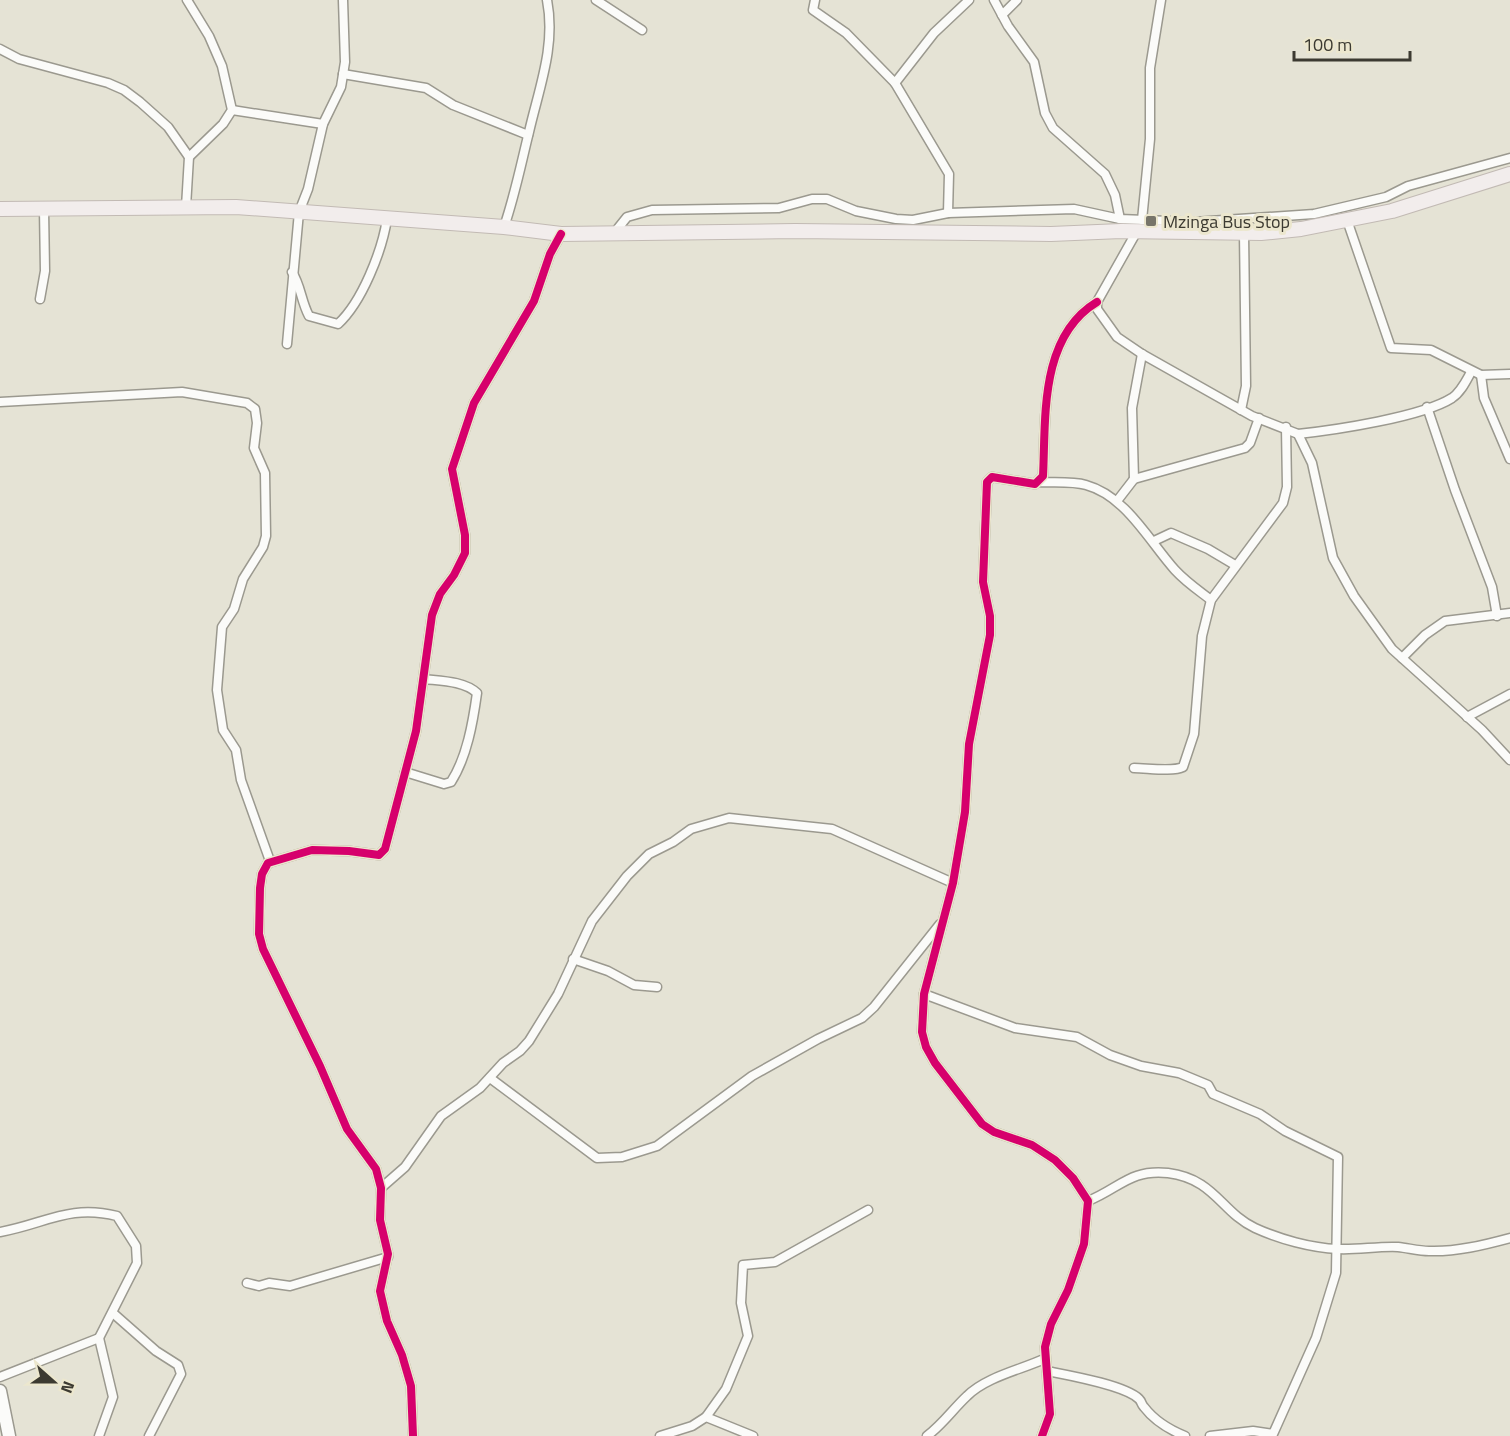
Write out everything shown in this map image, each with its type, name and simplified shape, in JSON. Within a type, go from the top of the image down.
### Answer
[{"type":"highway","points":[[0,209],[186,207],[299,212],[504,227],[561,234],[615,232],[1051,234],[1139,226],[1244,233],[1301,229],[1392,211],[1510,174]]},
{"type":"main road","points":[[0,1391],[9,1436]]},
{"type":"street","points":[[187,0],[209,36],[222,66],[232,110],[223,124],[189,157]]},
{"type":"street","points":[[287,344],[290,334],[292,272],[299,212],[308,189],[323,124],[340,87],[343,74],[345,35],[343,0]]},
{"type":"street","points":[[504,227],[519,182],[528,135],[548,59],[550,17],[547,0]]},
{"type":"street","points":[[596,0],[642,30]]},
{"type":"street","points":[[815,0],[813,10],[846,33],[895,83],[949,174],[948,213]]},
{"type":"street","points":[[895,83],[934,33],[969,0]]},
{"type":"street","points":[[994,0],[1034,62],[1039,74],[1045,112],[1053,128],[1106,174],[1115,195],[1120,219]]},
{"type":"street","points":[[1002,15],[1017,0]]},
{"type":"street","points":[[1039,482],[1043,476],[1046,405],[1051,367],[1070,326],[1096,302],[1139,226],[1150,139],[1150,68],[1161,0]]},
{"type":"street","points":[[0,49],[19,59],[124,90],[168,127],[189,157],[186,207]]},
{"type":"street","points":[[343,74],[426,88],[453,105],[528,135]]},
{"type":"street","points":[[232,110],[323,124]]},
{"type":"street","points":[[615,232],[627,217],[652,210],[779,208],[812,199],[827,199],[856,211],[913,220],[948,213],[1074,209],[1120,219],[1139,226],[1314,214],[1386,197],[1408,186],[1510,158]]},
{"type":"street","points":[[40,299],[45,271],[44,209]]},
{"type":"street","points":[[292,272],[301,288],[301,296],[309,316],[338,324],[349,313],[370,275],[387,219]]},
{"type":"street","points":[[1347,220],[1391,348],[1431,350],[1480,375],[1510,374]]},
{"type":"street","points":[[1241,410],[1246,386],[1244,233]]},
{"type":"street","points":[[413,1436],[411,1386],[402,1355],[387,1321],[380,1291],[388,1257],[380,1220],[381,1188],[376,1169],[347,1129],[320,1066],[263,949],[259,934],[260,888],[263,870],[270,861],[312,850],[379,855],[382,853],[405,772],[424,679],[426,652],[436,601],[458,569],[465,553],[465,535],[452,469],[474,403],[534,301],[550,254],[561,234]]},
{"type":"street","points":[[1096,302],[1097,309],[1118,337],[1142,354],[1241,410],[1298,434],[1312,463],[1333,558],[1354,596],[1382,636],[1402,658],[1510,760]]},
{"type":"street","points":[[1134,479],[1132,408],[1142,354]]},
{"type":"street","points":[[1298,434],[1396,417],[1427,407],[1454,397],[1471,372]]},
{"type":"street","points":[[1480,375],[1484,398],[1510,459]]},
{"type":"street","points":[[0,402],[182,392],[247,403],[255,409],[257,423],[254,448],[265,473],[266,536],[263,547],[243,579],[234,609],[222,627],[217,690],[223,730],[236,750],[241,780],[270,861]]},
{"type":"street","points":[[1427,407],[1458,499],[1492,587],[1497,616]]},
{"type":"street","points":[[1117,501],[1134,479],[1245,448],[1259,418]]},
{"type":"street","points":[[1134,768],[1158,767],[1175,771],[1183,767],[1194,734],[1202,636],[1211,600],[1283,503],[1287,487],[1286,427]]},
{"type":"street","points":[[1042,1436],[1050,1414],[1044,1359],[1051,1324],[1068,1290],[1084,1244],[1088,1201],[1073,1178],[1032,1144],[994,1132],[982,1124],[926,1047],[922,1032],[924,994],[953,883],[965,812],[969,744],[990,635],[990,616],[983,582],[987,482],[992,477],[1035,484],[1039,482],[1084,485],[1102,491],[1117,501],[1174,568],[1211,600]]},
{"type":"street","points":[[1154,542],[1171,533],[1208,549],[1235,565]]},
{"type":"street","points":[[1402,658],[1425,635],[1445,621],[1510,613]]},
{"type":"street","points":[[405,772],[444,784],[451,782],[461,763],[474,716],[477,693],[474,690],[452,682],[424,679]]},
{"type":"street","points":[[1467,717],[1510,694]]},
{"type":"street","points":[[381,1188],[405,1167],[433,1124],[462,1104],[503,1063],[520,1052],[540,1027],[592,921],[642,861],[691,829],[729,818],[832,830],[953,883]]},
{"type":"street","points":[[490,1078],[597,1158],[647,1151],[708,1112],[752,1076],[867,1014],[942,921]]},
{"type":"street","points":[[573,959],[608,971],[634,985],[657,987]]},
{"type":"street","points":[[924,994],[1015,1028],[1077,1037],[1110,1055],[1141,1066],[1179,1073],[1208,1085],[1213,1094],[1260,1114],[1301,1139],[1338,1157],[1336,1273],[1316,1338],[1273,1434],[1252,1431],[1210,1436]]},
{"type":"street","points":[[1088,1201],[1104,1194],[1133,1175],[1178,1175],[1217,1194],[1235,1214],[1254,1228],[1303,1244],[1337,1249],[1395,1247],[1429,1251],[1490,1244],[1510,1238]]},
{"type":"street","points":[[660,1436],[692,1426],[705,1417],[726,1389],[733,1367],[748,1336],[741,1303],[743,1265],[775,1262],[868,1210]]},
{"type":"street","points":[[0,1232],[59,1214],[89,1212],[117,1216],[136,1246],[138,1254],[137,1263],[117,1299],[114,1314],[99,1338],[0,1377]]},
{"type":"street","points":[[248,1283],[259,1286],[269,1283],[290,1286],[388,1257]]},
{"type":"street","points":[[114,1314],[180,1369],[181,1374],[149,1436]]},
{"type":"street","points":[[99,1338],[114,1396],[99,1436]]},
{"type":"street","points":[[927,1436],[941,1426],[967,1396],[980,1387],[1044,1359]]},
{"type":"street","points":[[1047,1371],[1088,1378],[1131,1394],[1140,1399],[1144,1408],[1162,1424],[1185,1436]]},
{"type":"street","points":[[705,1417],[753,1436]]},
{"type":"cycle path","points":[[413,1436],[411,1386],[402,1355],[387,1321],[380,1291],[388,1254],[380,1220],[381,1188],[376,1169],[347,1129],[320,1066],[263,949],[259,934],[260,888],[262,874],[268,863],[312,850],[379,855],[385,849],[416,731],[432,615],[440,594],[454,575],[465,553],[465,535],[452,469],[474,403],[534,301],[550,254],[561,234]]},
{"type":"cycle path","points":[[1042,1436],[1050,1414],[1045,1347],[1051,1324],[1068,1290],[1084,1244],[1088,1201],[1073,1178],[1055,1160],[1032,1145],[994,1132],[982,1124],[935,1063],[926,1047],[922,1032],[924,994],[953,883],[965,812],[969,744],[990,635],[990,616],[983,582],[987,482],[992,477],[1035,484],[1043,476],[1046,405],[1055,357],[1078,317],[1097,302]]},
{"type":"place","name":"Mzinga Bus Stop","points":[[1151,221]]}]
